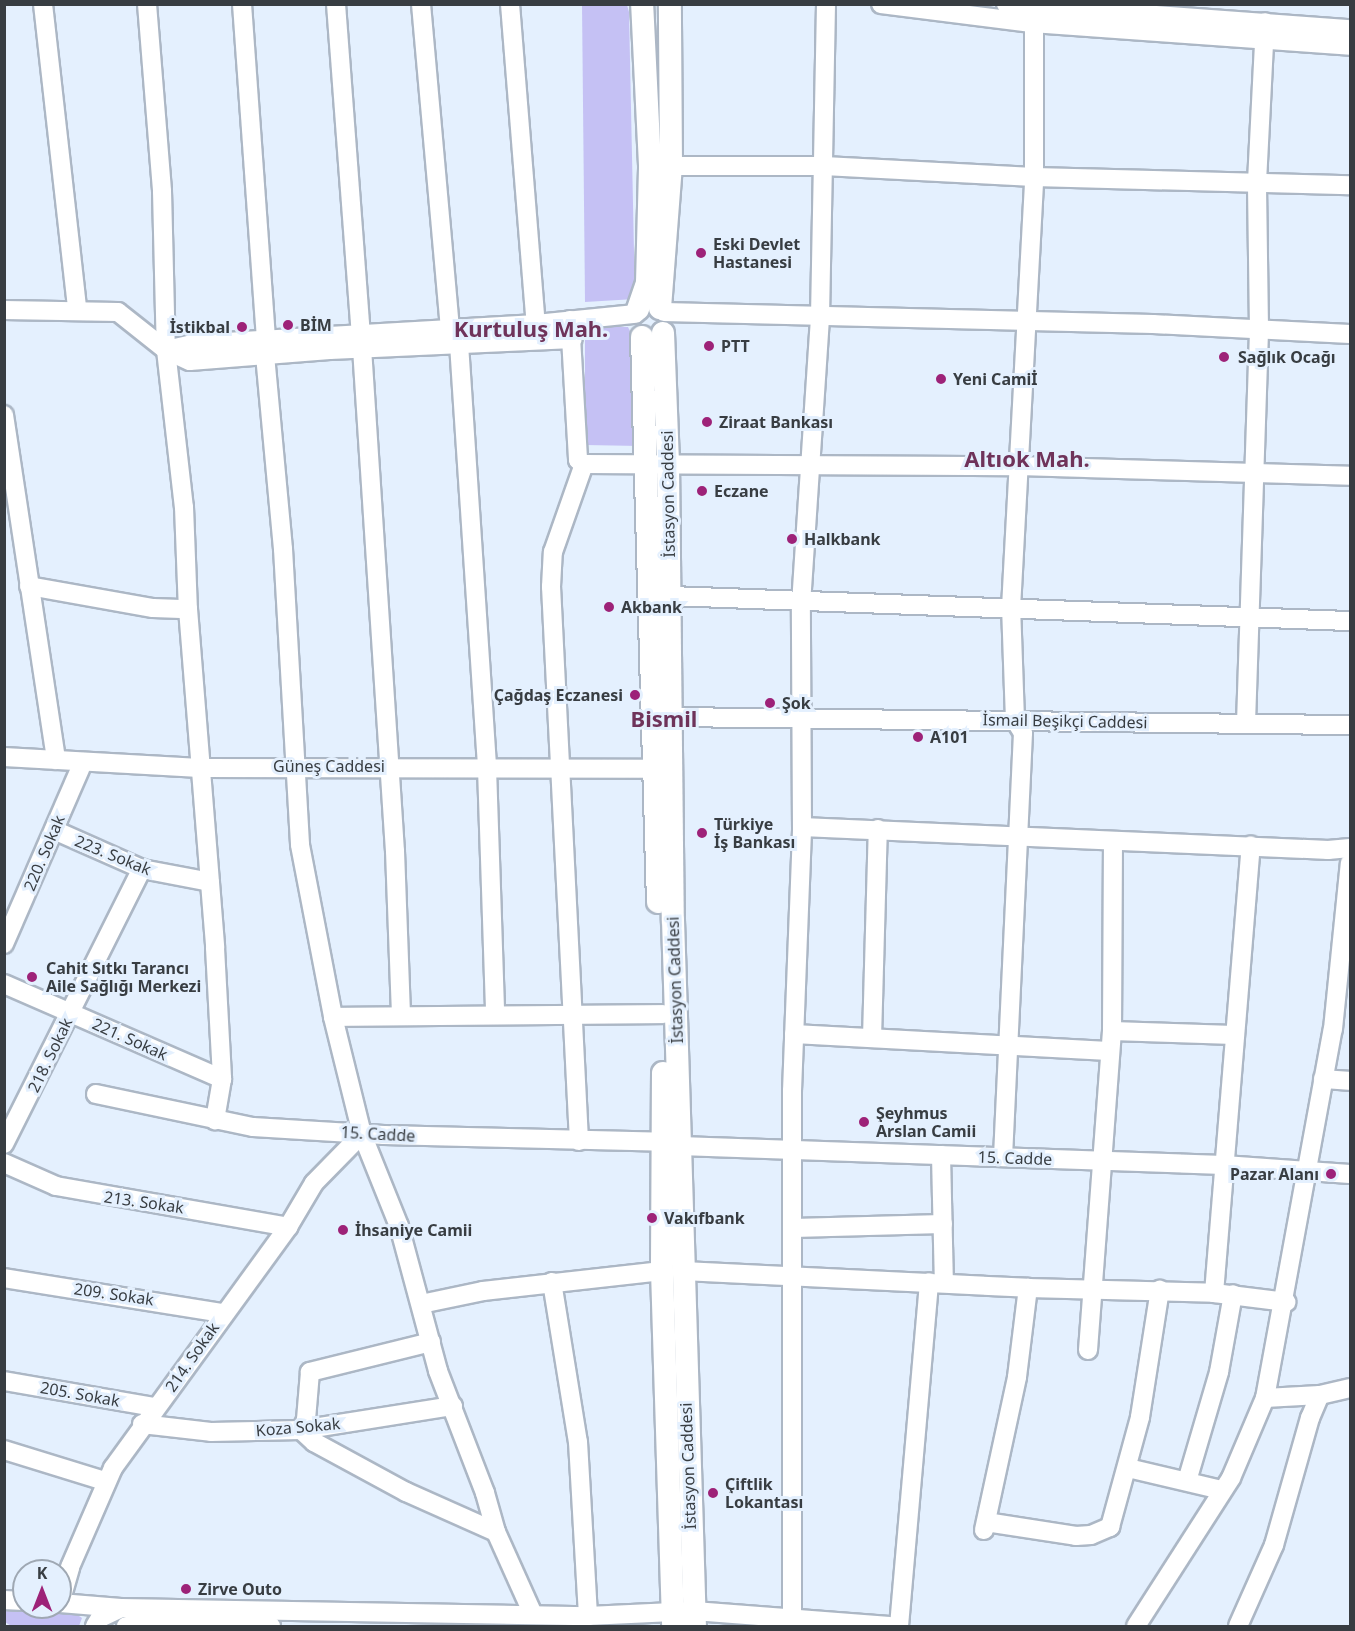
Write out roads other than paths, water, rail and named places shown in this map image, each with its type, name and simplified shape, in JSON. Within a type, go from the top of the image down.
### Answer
[{"type":"main road","name":"İstasyon Caddesi","points":[[642,4],[660,166]]},
{"type":"main road","name":"İstasyon Caddesi","points":[[670,4],[650,319],[646,462],[653,769],[663,1014],[672,1144]]},
{"type":"main road","name":"İstasyon Caddesi","points":[[650,319],[668,462],[673,1271],[684,1619]]},
{"type":"street","points":[[43,4],[77,309]]},
{"type":"street","points":[[147,4],[162,191],[166,350],[184,507],[188,609],[210,882],[222,1079],[215,1120]]},
{"type":"street","points":[[242,4],[300,845],[333,1017],[362,1134],[399,1226],[431,1342],[496,1532],[532,1612]]},
{"type":"street","points":[[336,4],[361,341],[401,1015]]},
{"type":"street","points":[[421,4],[454,336],[487,768],[495,1014]]},
{"type":"street","points":[[510,4],[536,324]]},
{"type":"street","points":[[792,1618],[795,1275],[793,1228],[794,1035],[802,827],[801,604],[808,465],[820,316],[826,4]]},
{"type":"street","points":[[881,4],[1265,30],[1350,29]]},
{"type":"street","points":[[1006,4],[1033,15]]},
{"type":"street","points":[[1003,1157],[1011,1044],[1023,733],[1015,720],[1011,608],[1024,323],[1034,177],[1033,15]]},
{"type":"street","points":[[1265,30],[1350,45]]},
{"type":"street","points":[[1246,723],[1259,329],[1257,182],[1265,30]]},
{"type":"street","points":[[660,166],[824,166],[1034,177],[1350,186]]},
{"type":"street","points":[[4,310],[77,309],[118,312],[166,350]]},
{"type":"street","points":[[454,336],[570,320],[820,316],[1259,329],[1350,334]]},
{"type":"street","points":[[570,320],[573,339],[578,460],[584,464],[668,462],[1019,466],[1350,476]]},
{"type":"street","points":[[166,350],[191,344],[266,348],[454,336],[573,339]]},
{"type":"street","points":[[4,415],[56,760]]},
{"type":"street","points":[[579,1141],[576,1014],[561,767],[553,552],[584,464]]},
{"type":"street","points":[[29,586],[153,608],[188,609]]},
{"type":"street","points":[[670,596],[801,604],[1011,608],[1350,621]]},
{"type":"street","name":"İsmail Beşikçi Caddesi","points":[[671,717],[1350,725]]},
{"type":"street","name":"Güneş Caddesi","points":[[4,757],[200,768],[296,765],[653,769]]},
{"type":"street","name":"220. Sokak","points":[[4,944],[83,762]]},
{"type":"street","points":[[802,827],[1113,841],[1350,848]]},
{"type":"street","name":"223. Sokak","points":[[54,830],[142,869],[210,882]]},
{"type":"street","points":[[872,1038],[878,830]]},
{"type":"street","points":[[1089,1350],[1108,1051],[1112,1030],[1113,841]]},
{"type":"street","points":[[1214,1293],[1251,846]]},
{"type":"street","points":[[1136,1626],[1221,1490],[1231,1478],[1265,1398],[1286,1302],[1333,1029],[1345,942],[1350,863]]},
{"type":"street","name":"218. Sokak","points":[[4,1144],[142,869]]},
{"type":"street","name":"221. Sokak","points":[[4,984],[222,1079]]},
{"type":"street","points":[[333,1017],[663,1014]]},
{"type":"street","points":[[1112,1030],[1234,1035]]},
{"type":"street","points":[[794,1035],[1011,1044],[1108,1051]]},
{"type":"street","points":[[1323,1079],[1350,1081]]},
{"type":"street","name":"15. Cadde","points":[[96,1094],[253,1127],[362,1134],[1224,1165],[1350,1174]]},
{"type":"street","name":"214. Sokak","points":[[72,1562],[105,1481],[142,1424],[288,1227],[314,1183],[362,1134]]},
{"type":"street","points":[[899,1626],[943,1224],[941,1155]]},
{"type":"street","name":"213. Sokak","points":[[4,1163],[56,1186],[288,1227]]},
{"type":"street","points":[[793,1228],[943,1224]]},
{"type":"street","points":[[421,1304],[552,1282],[673,1271],[795,1275],[1028,1288],[1160,1290],[1233,1294],[1286,1302]]},
{"type":"street","name":"209. Sokak","points":[[4,1278],[223,1312]]},
{"type":"street","points":[[552,1282],[578,1442],[586,1541],[588,1616]]},
{"type":"street","points":[[1028,1288],[1017,1377],[985,1526],[1076,1536],[1100,1533],[1110,1527],[1128,1468],[1160,1290]]},
{"type":"street","points":[[1187,1480],[1219,1372],[1233,1294]]},
{"type":"street","points":[[431,1342],[310,1372],[306,1420],[302,1430],[314,1442],[406,1492],[496,1532]]},
{"type":"street","name":"205. Sokak","points":[[4,1381],[155,1407]]},
{"type":"street","points":[[1265,1398],[1320,1395],[1350,1388]]},
{"type":"street","points":[[1238,1626],[1274,1545],[1310,1418],[1320,1395]]},
{"type":"street","name":"Koza Sokak","points":[[142,1424],[211,1432],[302,1430],[453,1406]]},
{"type":"street","points":[[4,1450],[105,1481]]},
{"type":"street","points":[[1128,1468],[1187,1480],[1221,1490]]},
{"type":"street","points":[[72,1604],[121,1608],[532,1612],[684,1619],[792,1618],[889,1626]]},
{"type":"street","points":[[95,1626],[100,1618],[121,1608]]},
{"type":"street","points":[[126,1626],[271,1626]]},
{"type":"place","name":"Eski Devlet Hastanesi","points":[[701,253]]},
{"type":"place","name":"BİM","points":[[288,325]]},
{"type":"place","name":"İstikbal","points":[[242,327]]},
{"type":"place","name":"PTT","points":[[709,346]]},
{"type":"place","name":"Sağlık Ocağı","points":[[1224,357]]},
{"type":"place","name":"Yeni Camiİ","points":[[941,379]]},
{"type":"place","name":"Ziraat Bankası","points":[[707,422]]},
{"type":"place","name":"Eczane","points":[[702,491]]},
{"type":"place","name":"Halkbank","points":[[792,539]]},
{"type":"place","name":"Akbank","points":[[609,607]]},
{"type":"place","name":"Çağdaş Eczanesi","points":[[635,695]]},
{"type":"place","name":"Şok","points":[[770,703]]},
{"type":"place","name":"A101","points":[[918,737]]},
{"type":"place","name":"Türkiye İş Bankası","points":[[702,833]]},
{"type":"place","name":"Cahit Sıtkı Tarancı Aile Sağlığı Merkezi","points":[[32,977]]},
{"type":"place","name":"Şeyhmus Arslan Camii","points":[[864,1122]]},
{"type":"place","name":"Pazar Alanı","points":[[1331,1174]]},
{"type":"place","name":"Vakıfbank","points":[[652,1218]]},
{"type":"place","name":"İhsaniye Camii","points":[[343,1230]]},
{"type":"place","name":"Çiftlik Lokantası","points":[[713,1493]]},
{"type":"place","name":"Zirve Outo","points":[[186,1589]]},
{"type":"district","name":"Kurtuluş Mah.","points":[[531,329]]},
{"type":"district","name":"Altıok Mah.","points":[[1027,459]]},
{"type":"district","name":"Bismil","points":[[664,719]]}]
